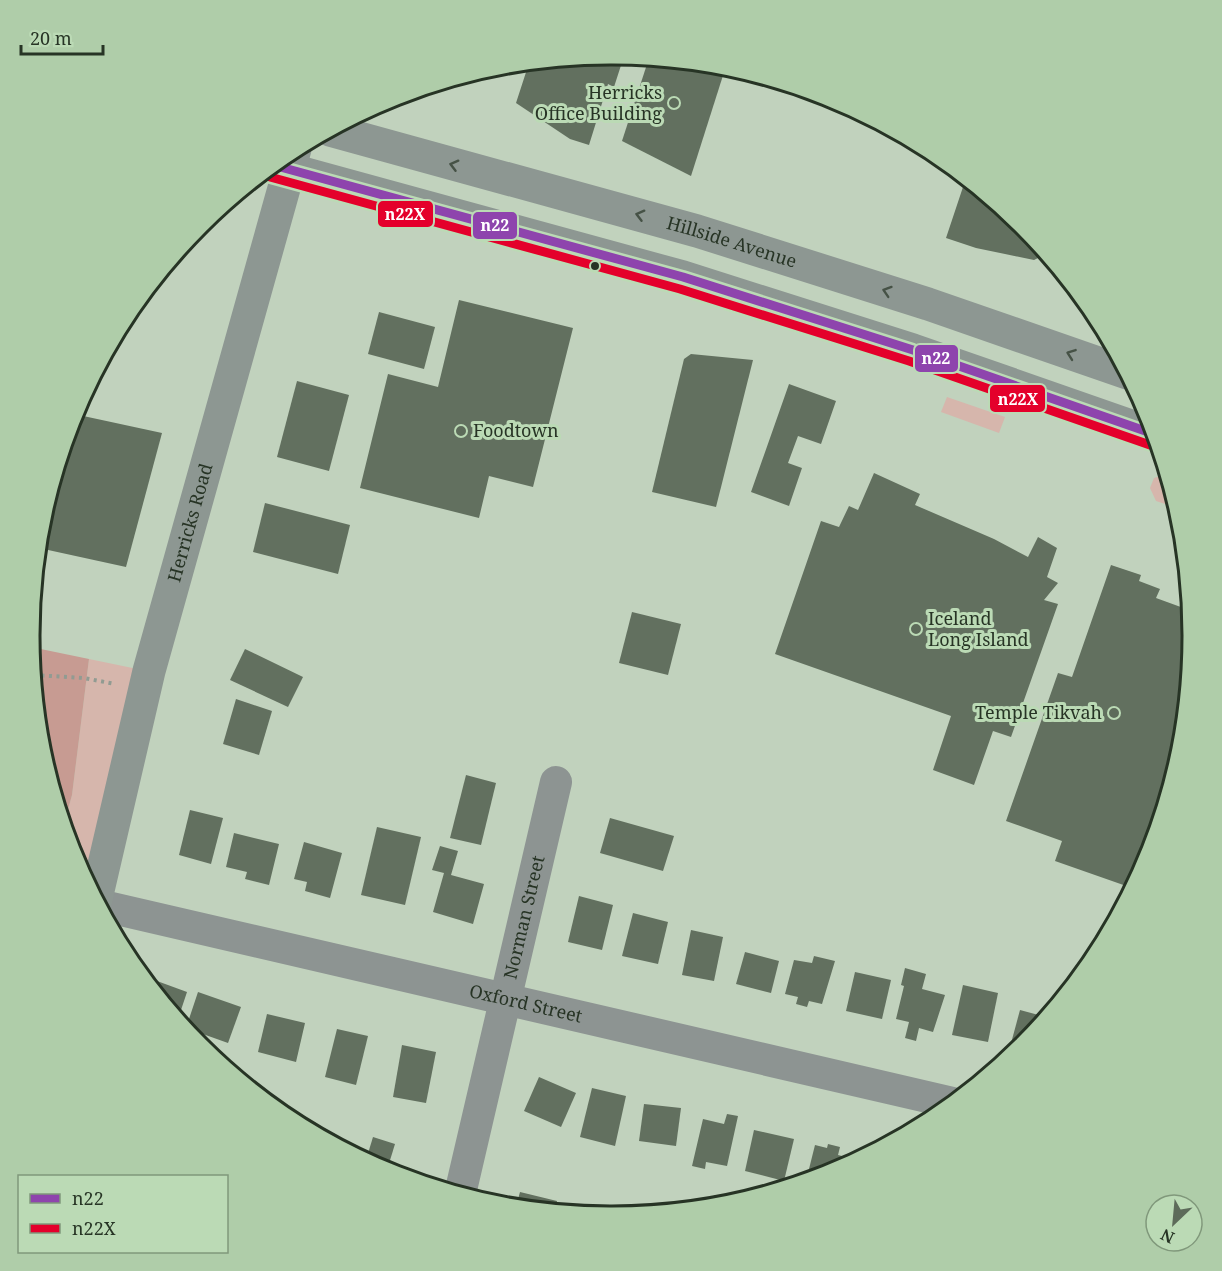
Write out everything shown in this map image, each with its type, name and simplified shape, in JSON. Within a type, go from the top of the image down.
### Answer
[{"type":"main road","name":"Hillside Avenue","points":[[341,133],[697,231],[928,304],[1116,371]]},
{"type":"main road","points":[[291,163],[378,195],[683,278],[913,350],[1143,430]]},
{"type":"main road","name":"Herricks Road","points":[[99,887],[145,690],[284,168]]},
{"type":"street","name":"Norman Street","points":[[462,1187],[556,782]]},
{"type":"street","name":"Oxford Street","points":[[110,907],[941,1100]]},
{"type":"path","points":[[42,675],[84,678],[145,690]]},
{"type":"shaded area","points":[[947,397],[1005,417],[999,433],[941,412]]},
{"type":"shaded area","points":[[1158,477],[1166,504],[1156,501],[1150,488],[1154,478]]},
{"type":"shaded area","points":[[41,649],[89,659],[72,795],[68,809],[51,747],[45,710]]},
{"type":"shaded area","points":[[89,659],[147,671],[97,883],[68,809],[72,795]]},
{"type":"building","points":[[621,65],[614,87],[608,84],[589,145],[570,139],[516,103],[526,72],[574,66]]},
{"type":"building","name":"Herricks Office Building","points":[[646,66],[723,76],[691,176],[622,141]]},
{"type":"building","points":[[963,187],[1014,232],[1039,258],[1034,260],[976,248],[946,238]]},
{"type":"building","name":"Foodtown","points":[[459,300],[573,328],[533,487],[489,476],[479,518],[360,488],[388,374],[438,387]]},
{"type":"building","points":[[379,312],[435,327],[424,369],[368,354]]},
{"type":"building","points":[[691,354],[753,360],[716,507],[652,492],[684,359]]},
{"type":"building","points":[[297,381],[349,395],[329,471],[277,457]]},
{"type":"building","points":[[789,384],[836,401],[821,444],[798,436],[788,463],[802,468],[789,506],[751,492]]},
{"type":"building","points":[[84,416],[162,433],[126,567],[47,550],[60,488]]},
{"type":"building","name":"Iceland Long Island","points":[[874,473],[920,494],[915,505],[994,539],[1028,557],[1038,537],[1057,548],[1047,577],[1058,583],[1044,600],[1058,604],[1011,737],[993,731],[974,785],[933,770],[951,716],[775,654],[821,521],[839,527],[849,506],[858,510]]},
{"type":"building","points":[[265,503],[350,525],[338,574],[253,552]]},
{"type":"building","name":"Temple Tikvah","points":[[1111,565],[1141,575],[1139,581],[1160,589],[1156,598],[1180,607],[1180,673],[1171,747],[1151,819],[1124,885],[1055,861],[1062,841],[1006,821],[1058,673],[1072,677]]},
{"type":"building","points":[[632,612],[681,624],[668,675],[619,663]]},
{"type":"building","points":[[245,649],[303,677],[288,707],[230,680]]},
{"type":"building","points":[[236,699],[272,711],[259,755],[223,744]]},
{"type":"building","points":[[466,775],[496,783],[481,845],[450,838]]},
{"type":"building","points":[[190,810],[223,818],[211,864],[179,855]]},
{"type":"building","points":[[610,818],[674,836],[663,871],[600,853]]},
{"type":"building","points":[[377,827],[421,837],[405,905],[361,895]]},
{"type":"building","points":[[234,833],[279,844],[269,885],[245,879],[247,872],[226,867]]},
{"type":"building","points":[[304,842],[342,853],[330,898],[305,891],[307,882],[294,879]]},
{"type":"building","points":[[440,846],[458,851],[451,875],[484,884],[473,924],[433,912],[444,873],[432,870]]},
{"type":"building","points":[[579,896],[613,905],[602,950],[568,942]]},
{"type":"building","points":[[633,913],[668,922],[658,964],[622,956]]},
{"type":"building","points":[[691,930],[723,937],[714,981],[682,975]]},
{"type":"building","points":[[745,952],[779,961],[771,993],[736,984]]},
{"type":"building","points":[[814,956],[835,961],[822,1004],[809,1001],[807,1007],[796,1004],[798,997],[785,994],[794,960],[812,963]]},
{"type":"building","points":[[905,968],[926,974],[922,989],[945,995],[933,1032],[919,1028],[916,1041],[905,1038],[909,1022],[896,1019],[904,986],[901,985]]},
{"type":"building","points":[[855,972],[891,980],[882,1019],[846,1011]]},
{"type":"building","points":[[157,981],[187,992],[181,1011],[158,983]]},
{"type":"building","points":[[963,985],[998,993],[988,1042],[952,1035]]},
{"type":"building","points":[[198,992],[241,1007],[228,1043],[203,1034],[189,1019]]},
{"type":"building","points":[[1020,1010],[1037,1015],[1014,1039],[1012,1041]]},
{"type":"building","points":[[267,1014],[305,1023],[296,1062],[258,1052]]},
{"type":"building","points":[[337,1029],[368,1036],[356,1085],[325,1077]]},
{"type":"building","points":[[402,1045],[436,1052],[426,1103],[393,1097]]},
{"type":"building","points":[[539,1077],[576,1093],[561,1127],[524,1111]]},
{"type":"building","points":[[592,1088],[626,1096],[615,1146],[580,1137]]},
{"type":"building","points":[[644,1104],[681,1108],[676,1146],[639,1141]]},
{"type":"building","points":[[727,1114],[738,1116],[727,1166],[706,1162],[705,1169],[692,1166],[703,1119],[724,1124]]},
{"type":"building","points":[[754,1130],[794,1139],[784,1179],[781,1180],[745,1171]]},
{"type":"building","points":[[373,1137],[395,1144],[390,1161],[369,1152]]},
{"type":"building","points":[[828,1144],[840,1147],[838,1155],[843,1156],[809,1171],[815,1145],[827,1148]]},
{"type":"building","points":[[520,1192],[557,1201],[557,1203],[518,1198]]},
{"type":"transit line","name":"n22","points":[[284,168],[683,277],[913,350],[1143,430]]},
{"type":"transit line","name":"n22X","points":[[272,177],[680,289],[909,361],[1148,444]]},
{"type":"place","name":"Herricks Office Building","points":[[674,103]]},
{"type":"place","name":"Foodtown","points":[[461,431]]},
{"type":"place","name":"Iceland Long Island","points":[[916,629]]},
{"type":"place","name":"Temple Tikvah","points":[[1114,713]]}]
